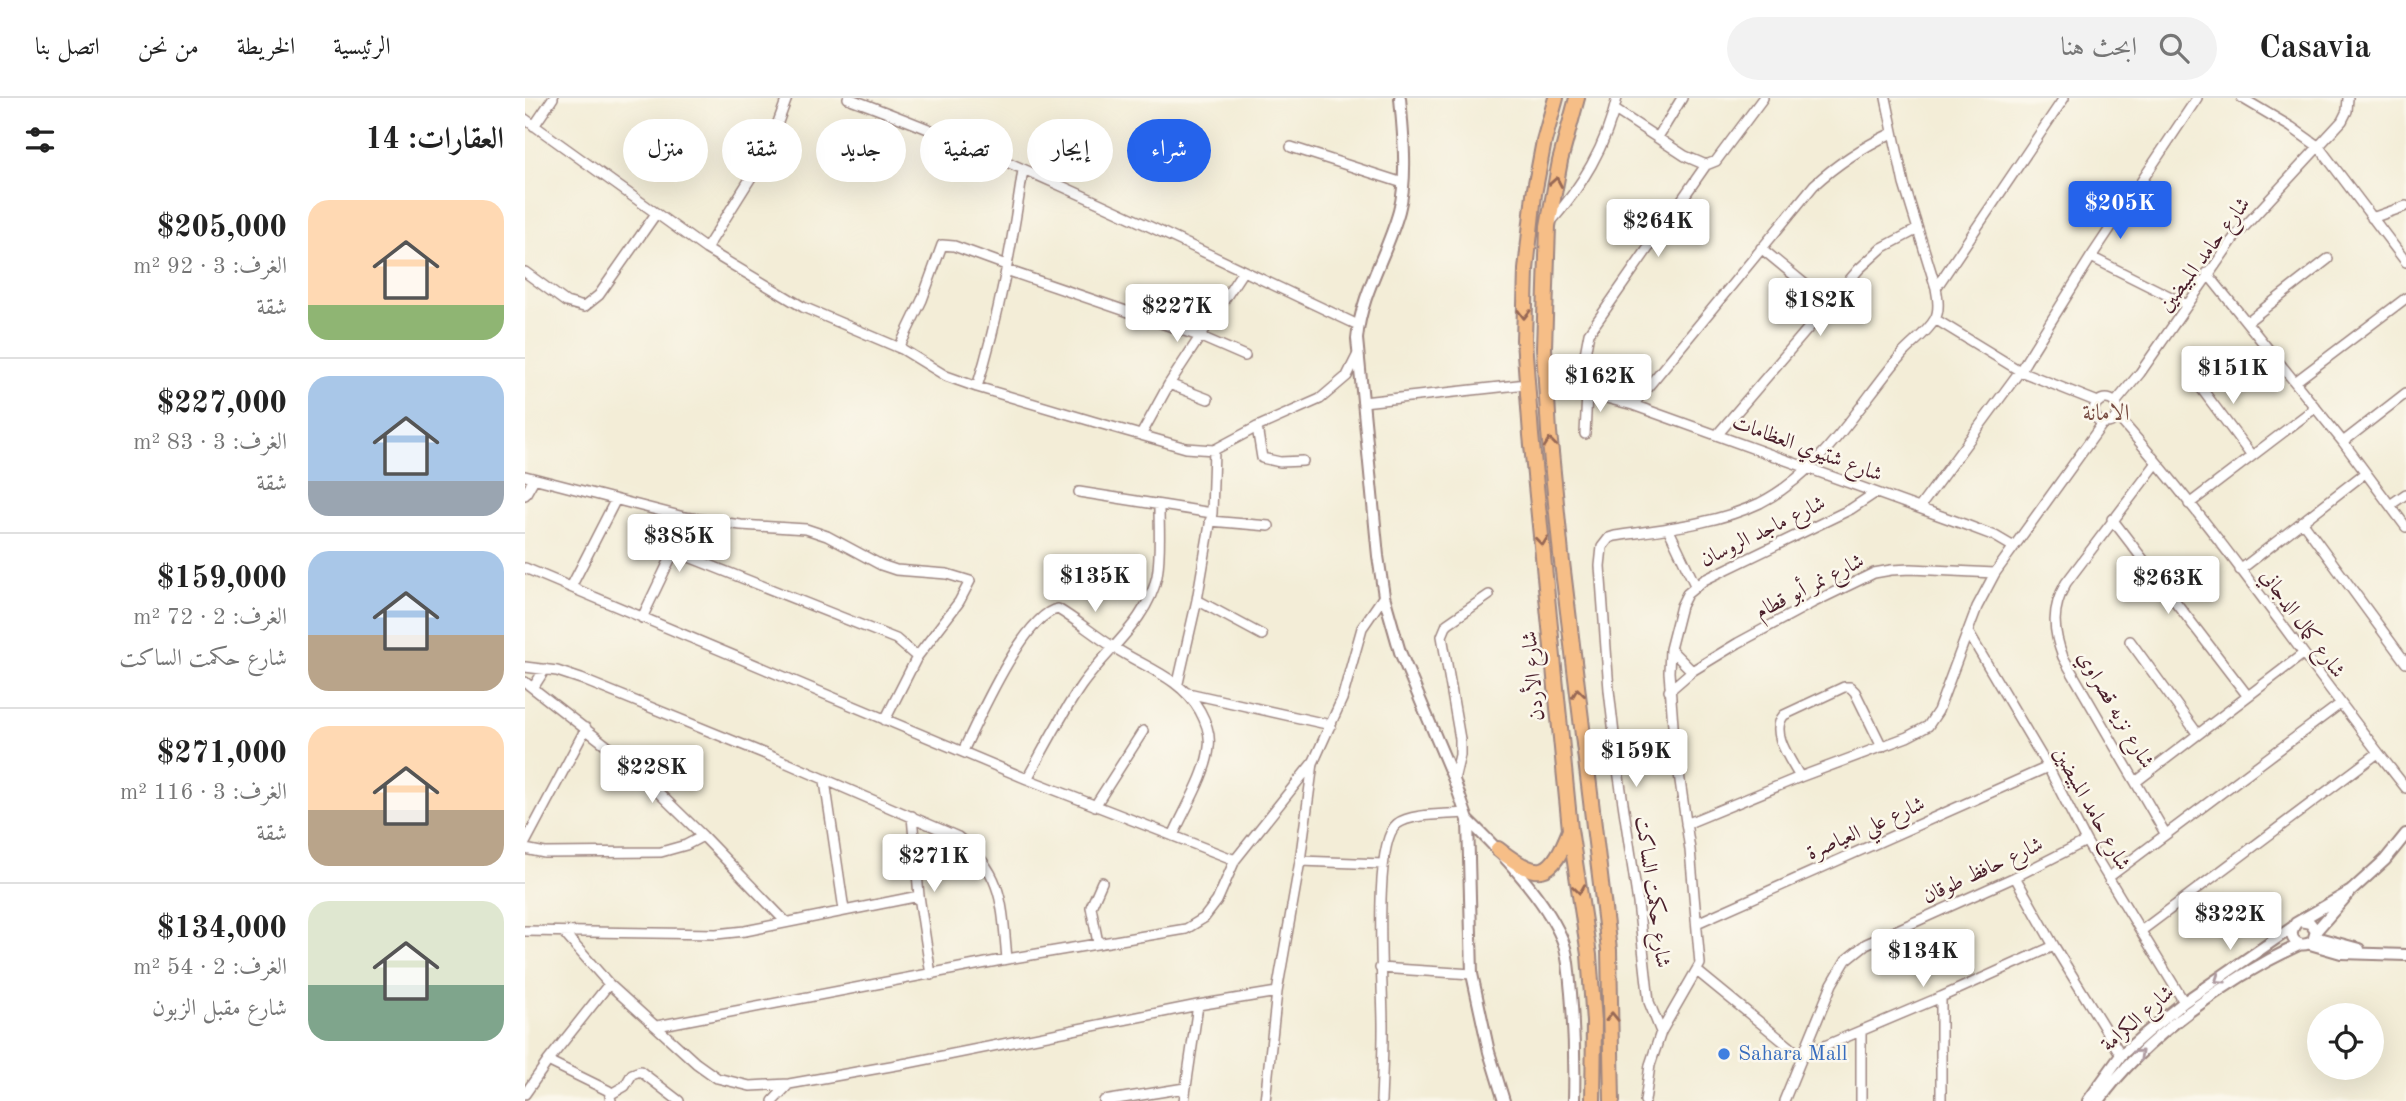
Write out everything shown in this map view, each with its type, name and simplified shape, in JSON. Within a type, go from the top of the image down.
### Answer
[{"type":"highway","name":"شارع الأردن","points":[[1556,98],[1539,164],[1529,246],[1524,340],[1570,829],[1589,955],[1594,1022],[1593,1101]]},
{"type":"highway","name":"شارع الأردن","points":[[1577,98],[1560,161],[1548,226],[1544,348],[1549,432],[1609,950],[1612,1101]]},
{"type":"highway","points":[[1498,849],[1521,867],[1546,869],[1553,865],[1560,855],[1570,829]]},
{"type":"street","points":[[534,126],[552,98]]},
{"type":"street","points":[[706,249],[767,152],[787,98]]},
{"type":"street","points":[[848,98],[913,122],[1182,240],[1358,325]]},
{"type":"street","points":[[1401,98],[1403,183],[1400,209],[1365,300],[1358,325],[1357,356],[1384,596],[1400,652],[1467,817],[1472,975],[1489,1052],[1504,1101]]},
{"type":"street","points":[[1548,226],[1590,170],[1606,136],[1617,98]]},
{"type":"street","points":[[1658,137],[1682,98]]},
{"type":"street","points":[[1585,433],[1586,340],[1594,322],[1706,165],[1716,161],[1763,98]]},
{"type":"street","points":[[1936,288],[2064,98]]},
{"type":"street","points":[[1919,508],[2020,370],[2091,257],[2197,98]]},
{"type":"street","points":[[2242,98],[2291,127],[2319,148],[2406,262]]},
{"type":"street","name":"شارع حامد المبيضين","points":[[2115,403],[2140,373],[2207,273],[2234,238],[2342,121],[2347,111],[2348,98]]},
{"type":"street","points":[[1888,99],[1892,133],[1916,230],[1936,288],[1938,305],[1935,319],[2020,370],[2096,406]]},
{"type":"street","points":[[1615,110],[1685,156],[1706,165]]},
{"type":"street","points":[[525,119],[655,215],[803,307],[899,348],[937,372],[977,387],[1141,435],[1186,447],[1214,450],[1320,399],[1347,376],[1357,356]]},
{"type":"street","points":[[1633,405],[1805,194],[1834,166],[1892,133]]},
{"type":"street","points":[[1291,147],[1403,183]]},
{"type":"street","points":[[977,387],[996,322],[1023,170]]},
{"type":"street","points":[[2372,218],[2406,206]]},
{"type":"street","points":[[525,272],[566,302],[583,307],[599,295],[655,215]]},
{"type":"street","points":[[1717,435],[1859,269],[1882,248],[1916,230]]},
{"type":"street","points":[[899,348],[922,300],[942,245],[954,246],[1199,336],[1245,356]]},
{"type":"street","points":[[1761,248],[1829,304]]},
{"type":"street","points":[[2091,257],[2187,305]]},
{"type":"street","points":[[2247,322],[2328,259]]},
{"type":"street","points":[[1141,435],[1169,384],[1243,271]]},
{"type":"street","points":[[2207,273],[2343,442],[2406,527]]},
{"type":"street","points":[[2295,382],[2406,298]]},
{"type":"street","name":"شارع حكمت الساكت","points":[[1661,1032],[1649,1002],[1638,903],[1618,770],[1600,566],[1602,547],[1609,538],[1668,528],[1732,513],[1760,503],[1809,469],[1901,356],[1935,319]]},
{"type":"street","points":[[2192,376],[2251,454]]},
{"type":"street","points":[[1169,384],[1208,399]]},
{"type":"street","points":[[1363,402],[1527,384]]},
{"type":"street","name":"شارع شتيوي العظامات","points":[[1587,393],[1633,405],[1985,531],[2013,547]]},
{"type":"street","points":[[2343,442],[2406,393]]},
{"type":"street","points":[[1686,824],[1921,731],[1933,720],[1944,698],[1977,607],[1995,573],[2103,423],[2110,422],[2117,416],[2118,408],[2107,399],[2096,406]]},
{"type":"street","points":[[2096,406],[2095,416],[2103,423]]},
{"type":"street","points":[[2189,504],[2251,454],[2315,408]]},
{"type":"street","name":"شارع كمال الدجاني","points":[[2117,416],[2189,504],[2406,788]]},
{"type":"street","points":[[1257,427],[1262,458],[1280,462],[1303,461]]},
{"type":"street","points":[[1178,683],[1197,600],[1211,517],[1214,450]]},
{"type":"street","name":"شارع نزيه قصراوي","points":[[2156,464],[2112,519],[2062,590],[2055,608],[2054,622],[2056,640],[2063,657],[2165,833]]},
{"type":"street","points":[[2240,570],[2365,473]]},
{"type":"street","points":[[525,495],[529,477],[684,517],[741,525],[806,529],[827,536],[881,565],[896,570],[947,574],[969,580],[959,602],[917,657],[885,720]]},
{"type":"street","points":[[1079,492],[1269,526]]},
{"type":"street","name":"شارع ماجد الروسان","points":[[1645,1101],[1650,1065],[1661,1032],[1697,971],[1700,952],[1669,691],[1670,649],[1681,606],[1695,585],[1851,509],[1875,493]]},
{"type":"street","points":[[2391,505],[2406,494]]},
{"type":"street","points":[[571,587],[615,501]]},
{"type":"street","points":[[1027,779],[1083,683],[1137,618],[1157,577],[1159,506]]},
{"type":"street","points":[[642,618],[674,551],[684,517]]},
{"type":"street","points":[[2112,519],[2247,695]]},
{"type":"street","points":[[2302,521],[2406,663]]},
{"type":"street","points":[[1668,528],[1695,585]]},
{"type":"street","points":[[674,551],[896,639],[917,657]]},
{"type":"street","points":[[525,568],[1027,779],[1235,860]]},
{"type":"street","name":"شارع نمر أبو قطام","points":[[1669,691],[1692,671],[1812,603],[1874,573],[1901,569],[1995,573]]},
{"type":"street","points":[[1454,780],[1460,755],[1460,738],[1443,633],[1447,624],[1489,595]]},
{"type":"street","points":[[657,1026],[1007,959],[1186,929],[1197,924],[1217,901],[1235,860],[1314,761],[1348,682],[1362,628],[1384,596]]},
{"type":"street","points":[[1197,600],[1262,635]]},
{"type":"street","points":[[963,751],[1025,635],[1048,612],[1058,609],[1114,648],[1178,683],[1188,693],[1207,727],[1209,749],[1205,765],[1173,836]]},
{"type":"street","name":"شارع حامد المبيضين","points":[[1968,632],[2048,767],[2086,841],[2184,1002]]},
{"type":"street","points":[[2130,641],[2197,733]]},
{"type":"street","points":[[1670,649],[1692,671]]},
{"type":"street","points":[[2137,781],[2302,654]]},
{"type":"street","points":[[525,667],[569,674],[958,836],[973,848],[996,882],[1002,906],[1007,959]]},
{"type":"street","points":[[545,669],[529,685],[648,780],[785,921]]},
{"type":"street","points":[[1800,777],[1779,735],[1780,721],[1784,715],[1841,688],[1850,687],[1854,690],[1882,747]]},
{"type":"street","points":[[1188,693],[1331,725]]},
{"type":"street","points":[[2109,877],[2340,704]]},
{"type":"street","points":[[586,728],[525,846],[545,853],[661,852],[686,845],[703,836]]},
{"type":"street","points":[[1095,806],[1143,730]]},
{"type":"street","points":[[2141,931],[2378,753]]},
{"type":"street","points":[[1254,1101],[1266,1097],[1277,992],[1314,761]]},
{"type":"street","name":"شارع علي العياصرة","points":[[1697,923],[2048,767]]},
{"type":"street","points":[[825,781],[844,910]]},
{"type":"street","points":[[912,816],[919,895],[931,975]]},
{"type":"street","points":[[1381,1101],[1383,1028],[1380,968],[1383,864],[1389,834],[1398,822],[1412,817],[1467,817],[1498,849],[1542,907],[1562,940],[1568,962],[1576,1046],[1574,1101]]},
{"type":"street","name":"شارع الكرامة","points":[[2099,1101],[2136,1056],[2187,1014],[2255,967],[2310,939],[2351,891],[2385,860],[2406,834]]},
{"type":"street","name":"شارع حافظ طوقان","points":[[1784,1101],[1832,985],[1846,960],[1856,951],[2086,841]]},
{"type":"street","points":[[1300,861],[1383,864]]},
{"type":"street","points":[[2015,877],[2121,1055]]},
{"type":"street","points":[[1098,943],[1091,907],[1102,882]]},
{"type":"street","name":"شارع الكرامة","points":[[2088,1101],[2121,1055],[2184,1002],[2296,924],[2351,891]]},
{"type":"street","points":[[525,931],[716,934],[745,931],[919,895]]},
{"type":"street","points":[[2310,939],[2310,923],[2296,924],[2292,937],[2310,939],[2341,953],[2406,955]]},
{"type":"street","points":[[564,933],[609,984],[696,1063],[717,1078],[750,1086],[789,1084],[908,1063],[1198,1005],[1277,992]]},
{"type":"street","points":[[1697,971],[1801,1056],[1941,998],[2054,946]]},
{"type":"street","points":[[1380,968],[1472,975]]},
{"type":"street","points":[[525,1094],[609,984]]},
{"type":"street","points":[[1941,998],[1941,1101]]},
{"type":"street","points":[[1184,1101],[1198,1005]]},
{"type":"street","points":[[1861,1031],[1861,1101]]},
{"type":"street","points":[[548,1061],[609,1091],[611,1098],[625,1086],[632,1074],[640,1071],[679,1101]]},
{"type":"street","points":[[773,1101],[789,1084]]},
{"type":"street","points":[[1104,1101],[1185,1088]]},
{"type":"place","name":"Sahara Mall","points":[[1724,1054]]},
{"type":"district","name":"الامانة","points":[[2106,413]]}]
